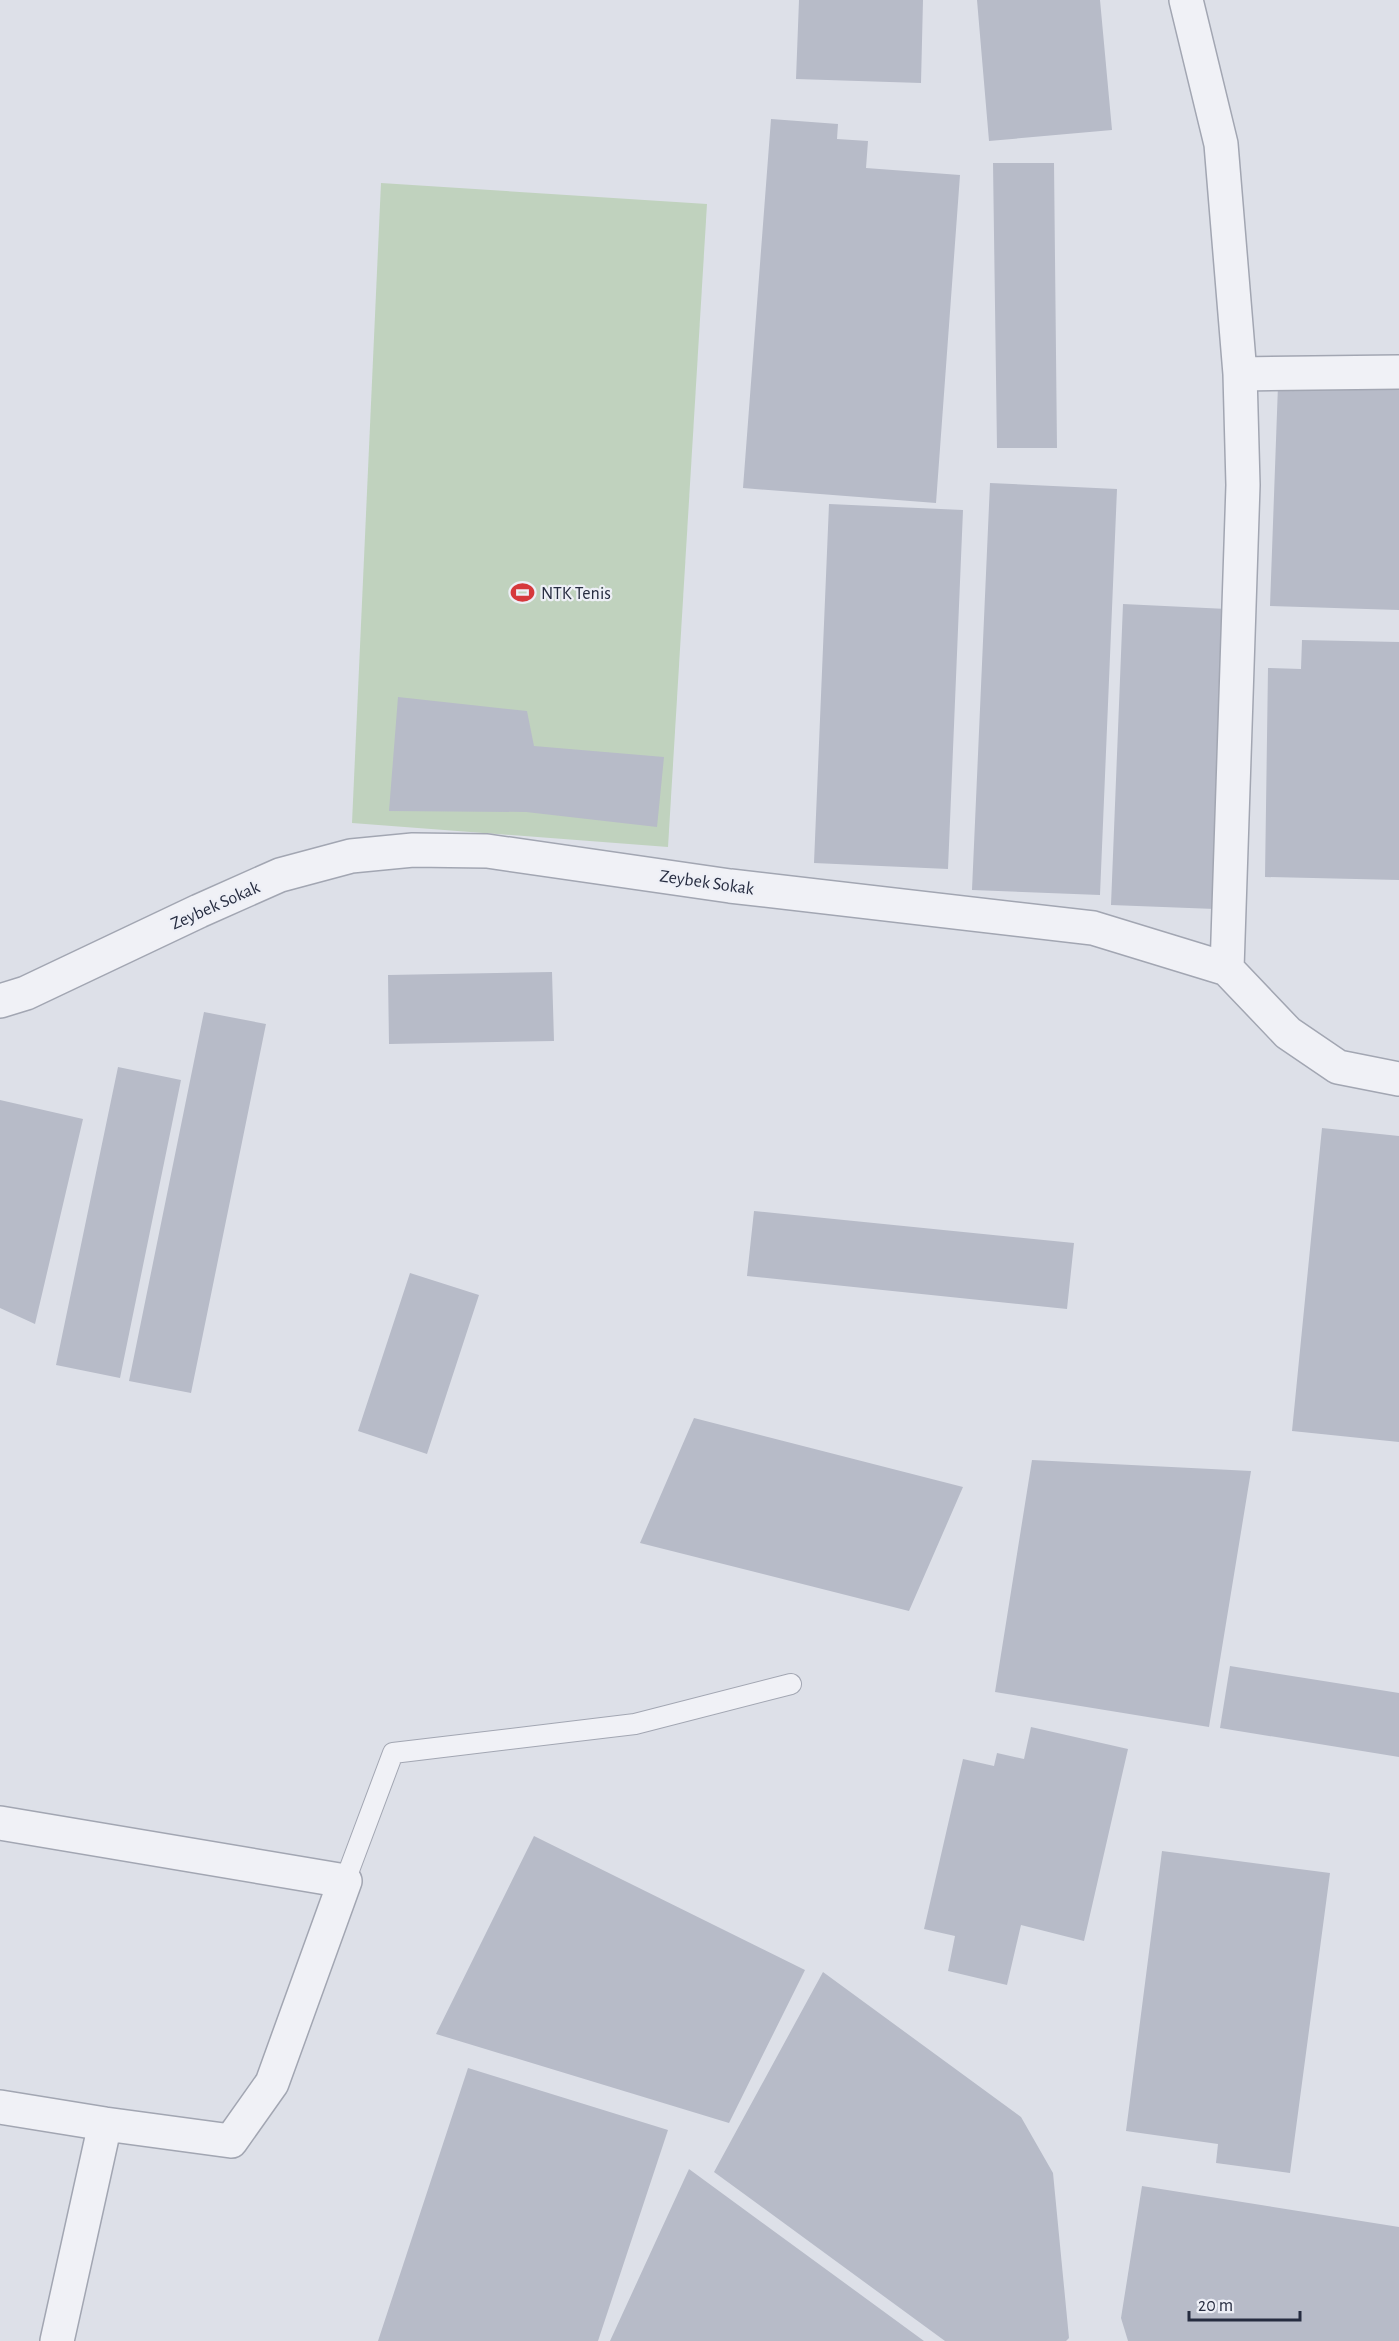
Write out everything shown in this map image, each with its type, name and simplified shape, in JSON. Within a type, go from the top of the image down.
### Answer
[{"type":"street","points":[[1186,0],[1221,144],[1240,374],[1243,485],[1227,969]]},
{"type":"street","points":[[1240,374],[1399,372]]},
{"type":"street","name":"Zeybek Sokak","points":[[0,1001],[26,993],[280,875],[351,856],[413,850],[488,851],[730,886],[1093,928],[1227,969],[1288,1033],[1338,1067],[1399,1079]]},
{"type":"street","points":[[0,1823],[345,1881],[272,2083],[231,2141],[0,2107]]},
{"type":"street","points":[[57,2341],[105,2124]]},
{"type":"lane","points":[[345,1881],[393,1753],[635,1724],[791,1684]]},
{"type":"green space","name":"NTK Tenis","points":[[381,183],[707,204],[668,847],[352,823]]},
{"type":"building","points":[[799,0],[923,0],[921,83],[796,79]]},
{"type":"building","points":[[977,0],[1100,0],[1112,130],[989,141]]},
{"type":"building","points":[[771,119],[838,124],[837,139],[868,141],[866,168],[960,175],[936,503],[743,488]]},
{"type":"building","points":[[993,163],[1054,163],[1057,448],[997,448]]},
{"type":"building","points":[[1278,385],[1399,389],[1399,610],[1270,606]]},
{"type":"building","points":[[990,483],[1117,489],[1100,895],[972,890]]},
{"type":"building","points":[[829,504],[963,510],[948,869],[814,863]]},
{"type":"building","points":[[1123,604],[1227,609],[1215,909],[1111,905]]},
{"type":"building","points":[[1302,640],[1399,642],[1399,880],[1265,877],[1268,668],[1301,669]]},
{"type":"building","points":[[398,697],[527,711],[534,746],[664,757],[657,827],[526,812],[389,811]]},
{"type":"building","points":[[552,972],[554,1041],[389,1044],[388,975]]},
{"type":"building","points":[[204,1012],[266,1024],[191,1393],[129,1381]]},
{"type":"building","points":[[118,1067],[181,1080],[120,1378],[56,1365]]},
{"type":"building","points":[[0,1100],[83,1119],[35,1324],[0,1308]]},
{"type":"building","points":[[1322,1128],[1399,1136],[1399,1442],[1292,1431]]},
{"type":"building","points":[[754,1211],[1074,1243],[1067,1309],[747,1276]]},
{"type":"building","points":[[410,1273],[479,1295],[427,1454],[358,1431]]},
{"type":"building","points":[[694,1418],[963,1487],[909,1611],[640,1543]]},
{"type":"building","points":[[1032,1460],[1251,1471],[1209,1727],[995,1692]]},
{"type":"building","points":[[1230,1666],[1399,1693],[1399,1757],[1220,1728]]},
{"type":"building","points":[[1031,1727],[1128,1749],[1084,1941],[1021,1925],[1007,1985],[948,1971],[955,1936],[924,1929],[963,1759],[994,1766],[997,1753],[1024,1759]]},
{"type":"building","points":[[534,1836],[805,1970],[729,2123],[436,2034]]},
{"type":"building","points":[[1162,1851],[1330,1873],[1290,2173],[1216,2163],[1218,2144],[1126,2131]]},
{"type":"building","points":[[823,1972],[1021,2117],[1053,2173],[1069,2338],[1066,2341],[945,2341],[714,2172]]},
{"type":"building","points":[[468,2068],[668,2130],[598,2341],[378,2341]]},
{"type":"building","points":[[689,2169],[924,2341],[610,2341]]},
{"type":"building","points":[[1142,2186],[1399,2227],[1399,2341],[1128,2341],[1121,2318]]},
{"type":"place","name":"NTK Tenis","points":[[523,593]]}]
